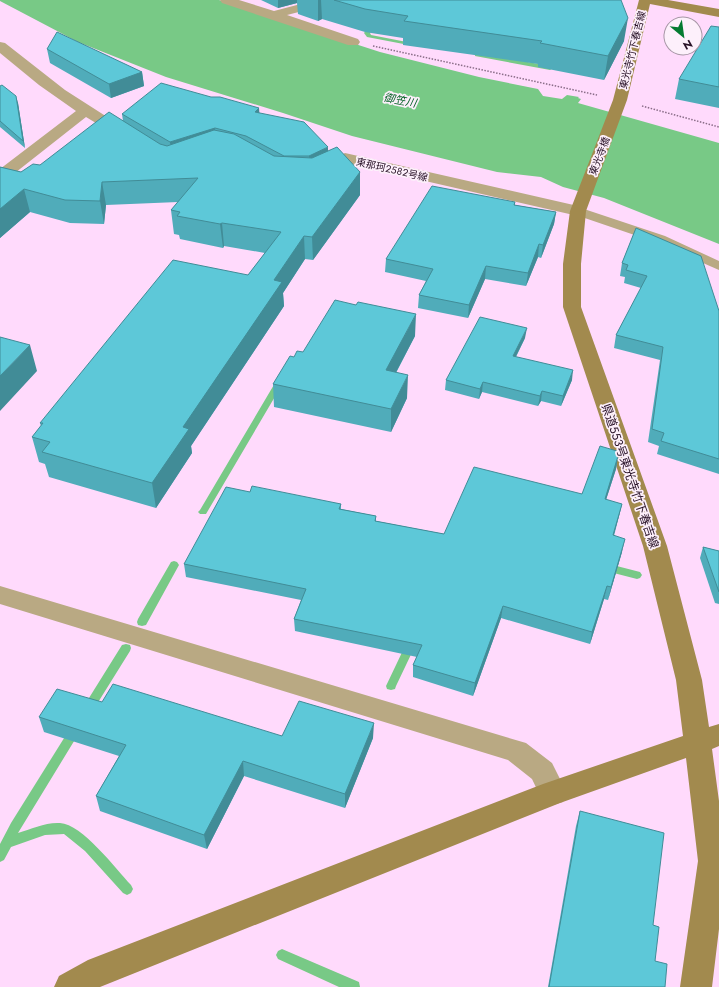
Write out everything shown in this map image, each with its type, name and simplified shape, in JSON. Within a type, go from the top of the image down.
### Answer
[{"type":"main road","points":[[646,0],[719,13]]},
{"type":"main road","name":"東光寺竹下春吉線","points":[[620,100],[646,0]]},
{"type":"main road","name":"東光寺橋","points":[[578,211],[620,100]]},
{"type":"main road","name":"県道553号東光寺竹下春吉線","points":[[578,211],[572,264],[572,307],[655,546],[689,680],[708,739]]},
{"type":"main road","points":[[70,987],[88,976],[553,793],[708,739],[713,861],[696,987]]},
{"type":"street","points":[[226,0],[353,42]]},
{"type":"street","points":[[274,15],[330,0]]},
{"type":"street","points":[[0,46],[23,67],[85,111],[138,142]]},
{"type":"street","points":[[2,173],[85,111]]},
{"type":"street","name":"東那珂２５８２号線","points":[[305,174],[313,174],[345,158],[578,211]]},
{"type":"street","points":[[0,595],[516,751],[542,771],[553,793]]},
{"type":"lane","points":[[578,211],[660,239],[719,266]]},
{"type":"path","points":[[353,42],[620,100],[719,127]]},
{"type":"water","name":"御笠川","points":[[0,0],[219,0],[380,52],[479,77],[538,89],[543,96],[562,99],[567,95],[579,97],[578,98],[581,99],[578,103],[719,143],[719,244],[604,198],[563,187],[541,177],[497,172],[352,136],[166,77],[78,42]]},
{"type":"building","points":[[334,0],[621,0],[628,18],[608,56],[540,43],[542,41],[404,21],[408,16],[365,9]]},
{"type":"building","points":[[711,26],[719,27],[719,87],[679,79],[693,56],[703,56],[703,39]]},
{"type":"building","points":[[57,32],[142,72],[109,84],[47,49]]},
{"type":"building","points":[[161,83],[211,97],[220,97],[259,108],[255,112],[304,122],[328,147],[309,156],[284,156],[246,136],[215,128],[170,142],[122,114]]},
{"type":"building","points":[[2,85],[16,96],[23,141],[0,121],[0,86]]},
{"type":"building","points":[[109,112],[160,144],[167,146],[214,130],[234,134],[274,156],[312,158],[337,147],[360,172],[312,237],[304,236],[274,280],[282,282],[183,427],[189,429],[152,483],[42,452],[50,442],[32,437],[43,423],[40,423],[173,260],[248,275],[281,232],[222,223],[220,224],[177,216],[180,212],[171,210],[198,178],[102,182],[100,201],[65,200],[24,189],[0,209],[0,167],[21,172],[33,164],[40,165]]},
{"type":"building","points":[[432,186],[515,202],[514,205],[556,212],[543,245],[539,244],[528,273],[486,266],[469,305],[419,295],[433,269],[386,259]]},
{"type":"building","points":[[636,228],[701,256],[719,311],[719,459],[661,441],[664,433],[652,429],[663,347],[616,335],[647,276],[626,270],[628,265],[622,263]]},
{"type":"building","points":[[335,300],[356,305],[358,302],[416,314],[386,370],[408,375],[391,409],[273,384],[290,356],[294,357],[297,351],[303,352]]},
{"type":"building","points":[[480,317],[527,328],[513,356],[573,370],[563,396],[542,391],[540,396],[483,382],[480,389],[446,380]]},
{"type":"building","points":[[0,337],[30,345],[0,376]]},
{"type":"building","points":[[600,446],[617,451],[618,456],[605,499],[622,504],[613,535],[625,539],[611,587],[607,586],[592,632],[503,606],[475,683],[413,665],[422,645],[294,619],[306,589],[184,564],[226,487],[250,492],[252,486],[341,504],[339,509],[376,516],[375,521],[444,534],[474,467],[582,494]]},
{"type":"building","points":[[703,547],[719,551],[719,592]]},
{"type":"building","points":[[113,684],[282,736],[299,701],[374,723],[345,794],[243,761],[204,835],[96,796],[126,745],[39,717],[57,689],[102,702]]},
{"type":"building","points":[[580,811],[664,833],[653,925],[659,927],[655,961],[667,964],[665,987],[549,987]]},
{"type":"waterway","points":[[374,23],[367,33],[369,36],[414,44]]},
{"type":"waterway","points":[[477,55],[550,68]]},
{"type":"waterway","points":[[203,512],[279,383]]},
{"type":"waterway","points":[[142,622],[174,565]]},
{"type":"waterway","points":[[605,567],[637,575]]},
{"type":"waterway","points":[[391,686],[411,644]]},
{"type":"waterway","points":[[88,709],[126,648]]},
{"type":"waterway","points":[[0,856],[15,827],[75,730]]},
{"type":"waterway","points":[[7,843],[53,828],[66,829],[89,847],[127,889]]},
{"type":"waterway","points":[[282,955],[354,987]]}]
